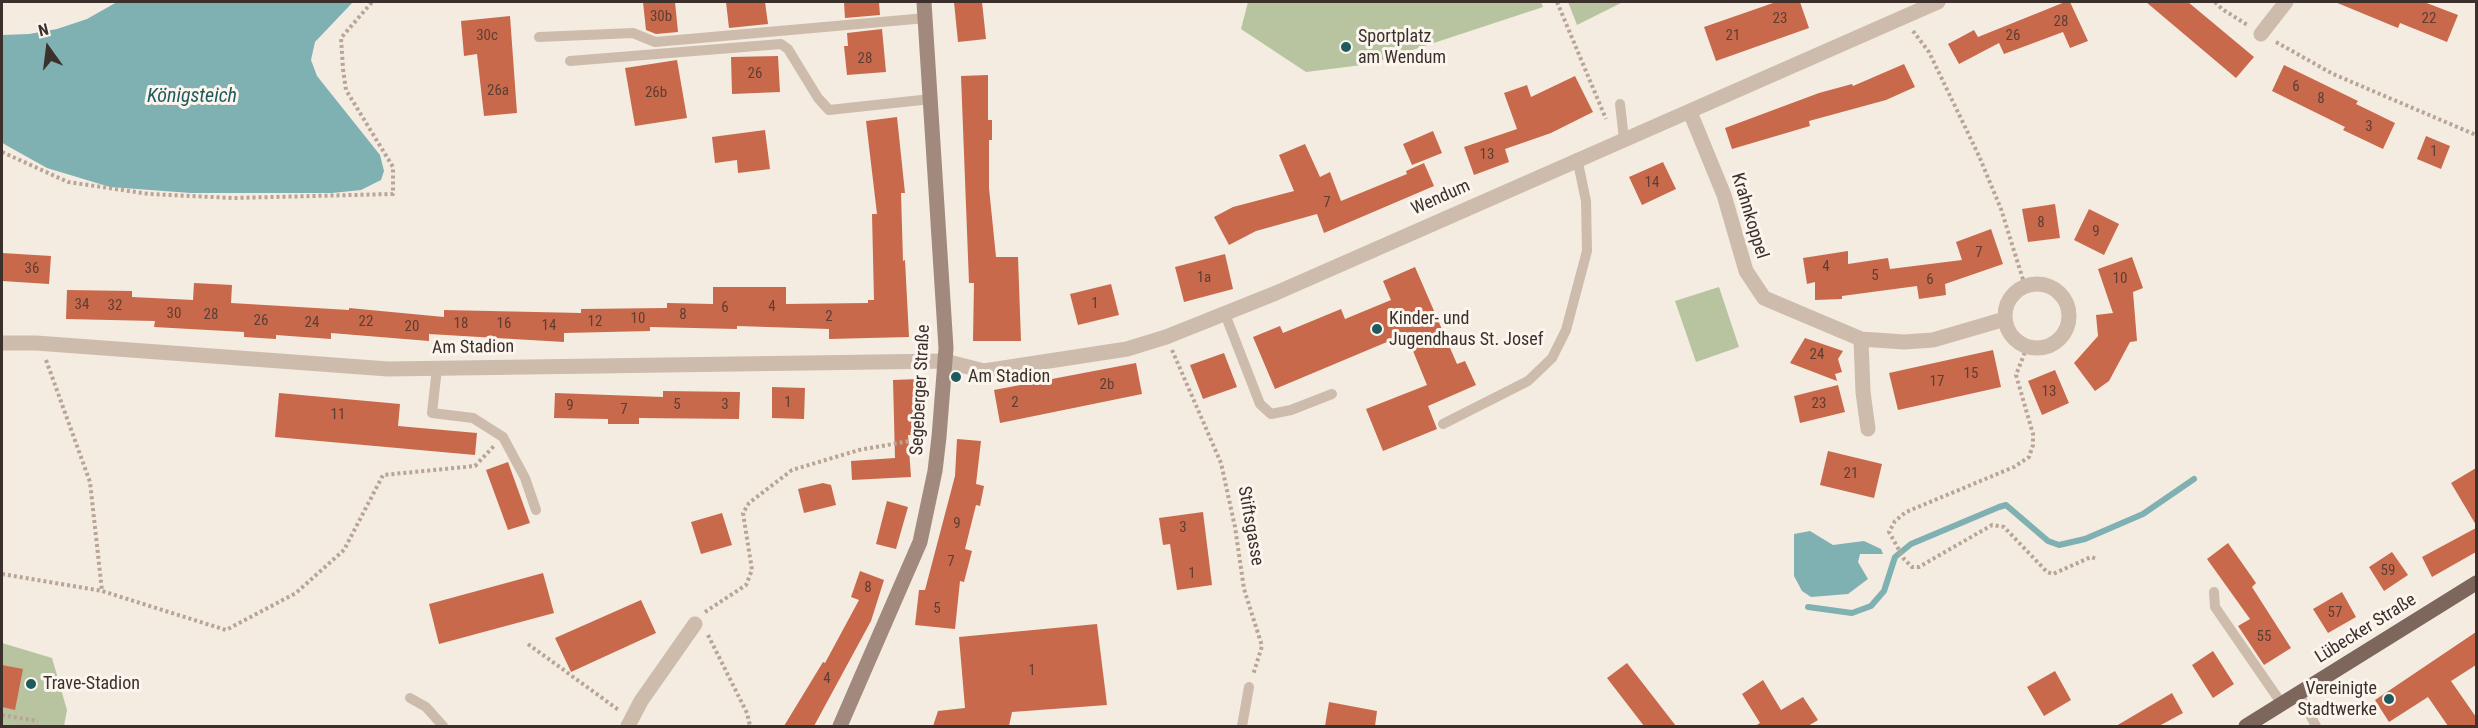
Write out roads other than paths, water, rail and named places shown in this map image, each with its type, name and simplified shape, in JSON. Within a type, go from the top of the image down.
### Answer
[{"type":"main road","name":"Segeberger Straße","points":[[840,726],[920,542],[935,471],[945,361],[924,2]]},
{"type":"main road","name":"Lübecker Straße","points":[[2246,726],[2476,583]]},
{"type":"street","name":"Wendum","points":[[945,361],[984,371],[1127,349],[1166,337],[1224,314],[1577,158],[1690,112],[1938,2]]},
{"type":"street","points":[[2261,34],[2286,2]]},
{"type":"street","name":"Krahnkoppel","points":[[1690,112],[1724,195],[1746,271],[1764,298],[1861,339],[1904,342],[1933,340],[2005,319]]},
{"type":"street","points":[[2043,285],[2059,291],[2066,301],[2070,317],[2067,330],[2061,339],[2050,346],[2027,347],[2008,331],[2005,319],[2006,308],[2012,296],[2025,286],[2043,285]]},
{"type":"street","points":[[1861,339],[1863,392],[1868,429]]},
{"type":"street","name":"Am Stadion","points":[[2,343],[36,343],[388,369],[945,361]]},
{"type":"street","points":[[630,723],[641,701],[697,620]]},
{"type":"lane","points":[[539,37],[633,33],[655,42],[926,18]]},
{"type":"lane","points":[[570,61],[781,44],[788,49],[818,98],[829,110],[931,99]]},
{"type":"lane","points":[[1619,140],[1620,104]]},
{"type":"lane","points":[[1443,424],[1528,381],[1552,358],[1566,330],[1587,251],[1586,201],[1577,158]]},
{"type":"lane","points":[[1224,314],[1260,404],[1271,414],[1291,410],[1332,394]]},
{"type":"lane","points":[[437,368],[432,413],[473,418],[503,437],[525,478],[536,510]]},
{"type":"lane","points":[[2214,592],[2215,607],[2282,704]]},
{"type":"lane","points":[[1242,726],[1249,687]]},
{"type":"lane","points":[[2299,694],[2316,726]]},
{"type":"lane","points":[[410,698],[426,706],[443,726]]},
{"type":"water","name":"Königsteich","points":[[117,2],[353,2],[315,42],[311,60],[317,76],[380,155],[384,171],[381,180],[361,190],[332,193],[191,193],[110,187],[47,168],[4,144],[2,142],[2,35],[29,34],[57,29],[87,19]]},
{"type":"water","points":[[1810,531],[1833,545],[1864,541],[1881,549],[1883,554],[1860,554],[1858,562],[1868,579],[1848,594],[1811,597],[1802,591],[1794,576],[1794,534]]},
{"type":"waterway","points":[[1808,607],[1852,613],[1871,606],[1884,591],[1895,557],[1911,544],[1999,507],[2006,505],[2048,541],[2059,545],[2085,539],[2143,514],[2194,479]]},
{"type":"place","name":"Sportplatz am Wendum","points":[[1346,47]]},
{"type":"place","name":"Kinder- und Jugendhaus St. Josef","points":[[1377,329]]},
{"type":"place","name":"Am Stadion","points":[[956,377]]},
{"type":"place","name":"Trave-Stadion","points":[[31,684]]},
{"type":"place","name":"Vereinigte Stadtwerke","points":[[2389,699]]}]
